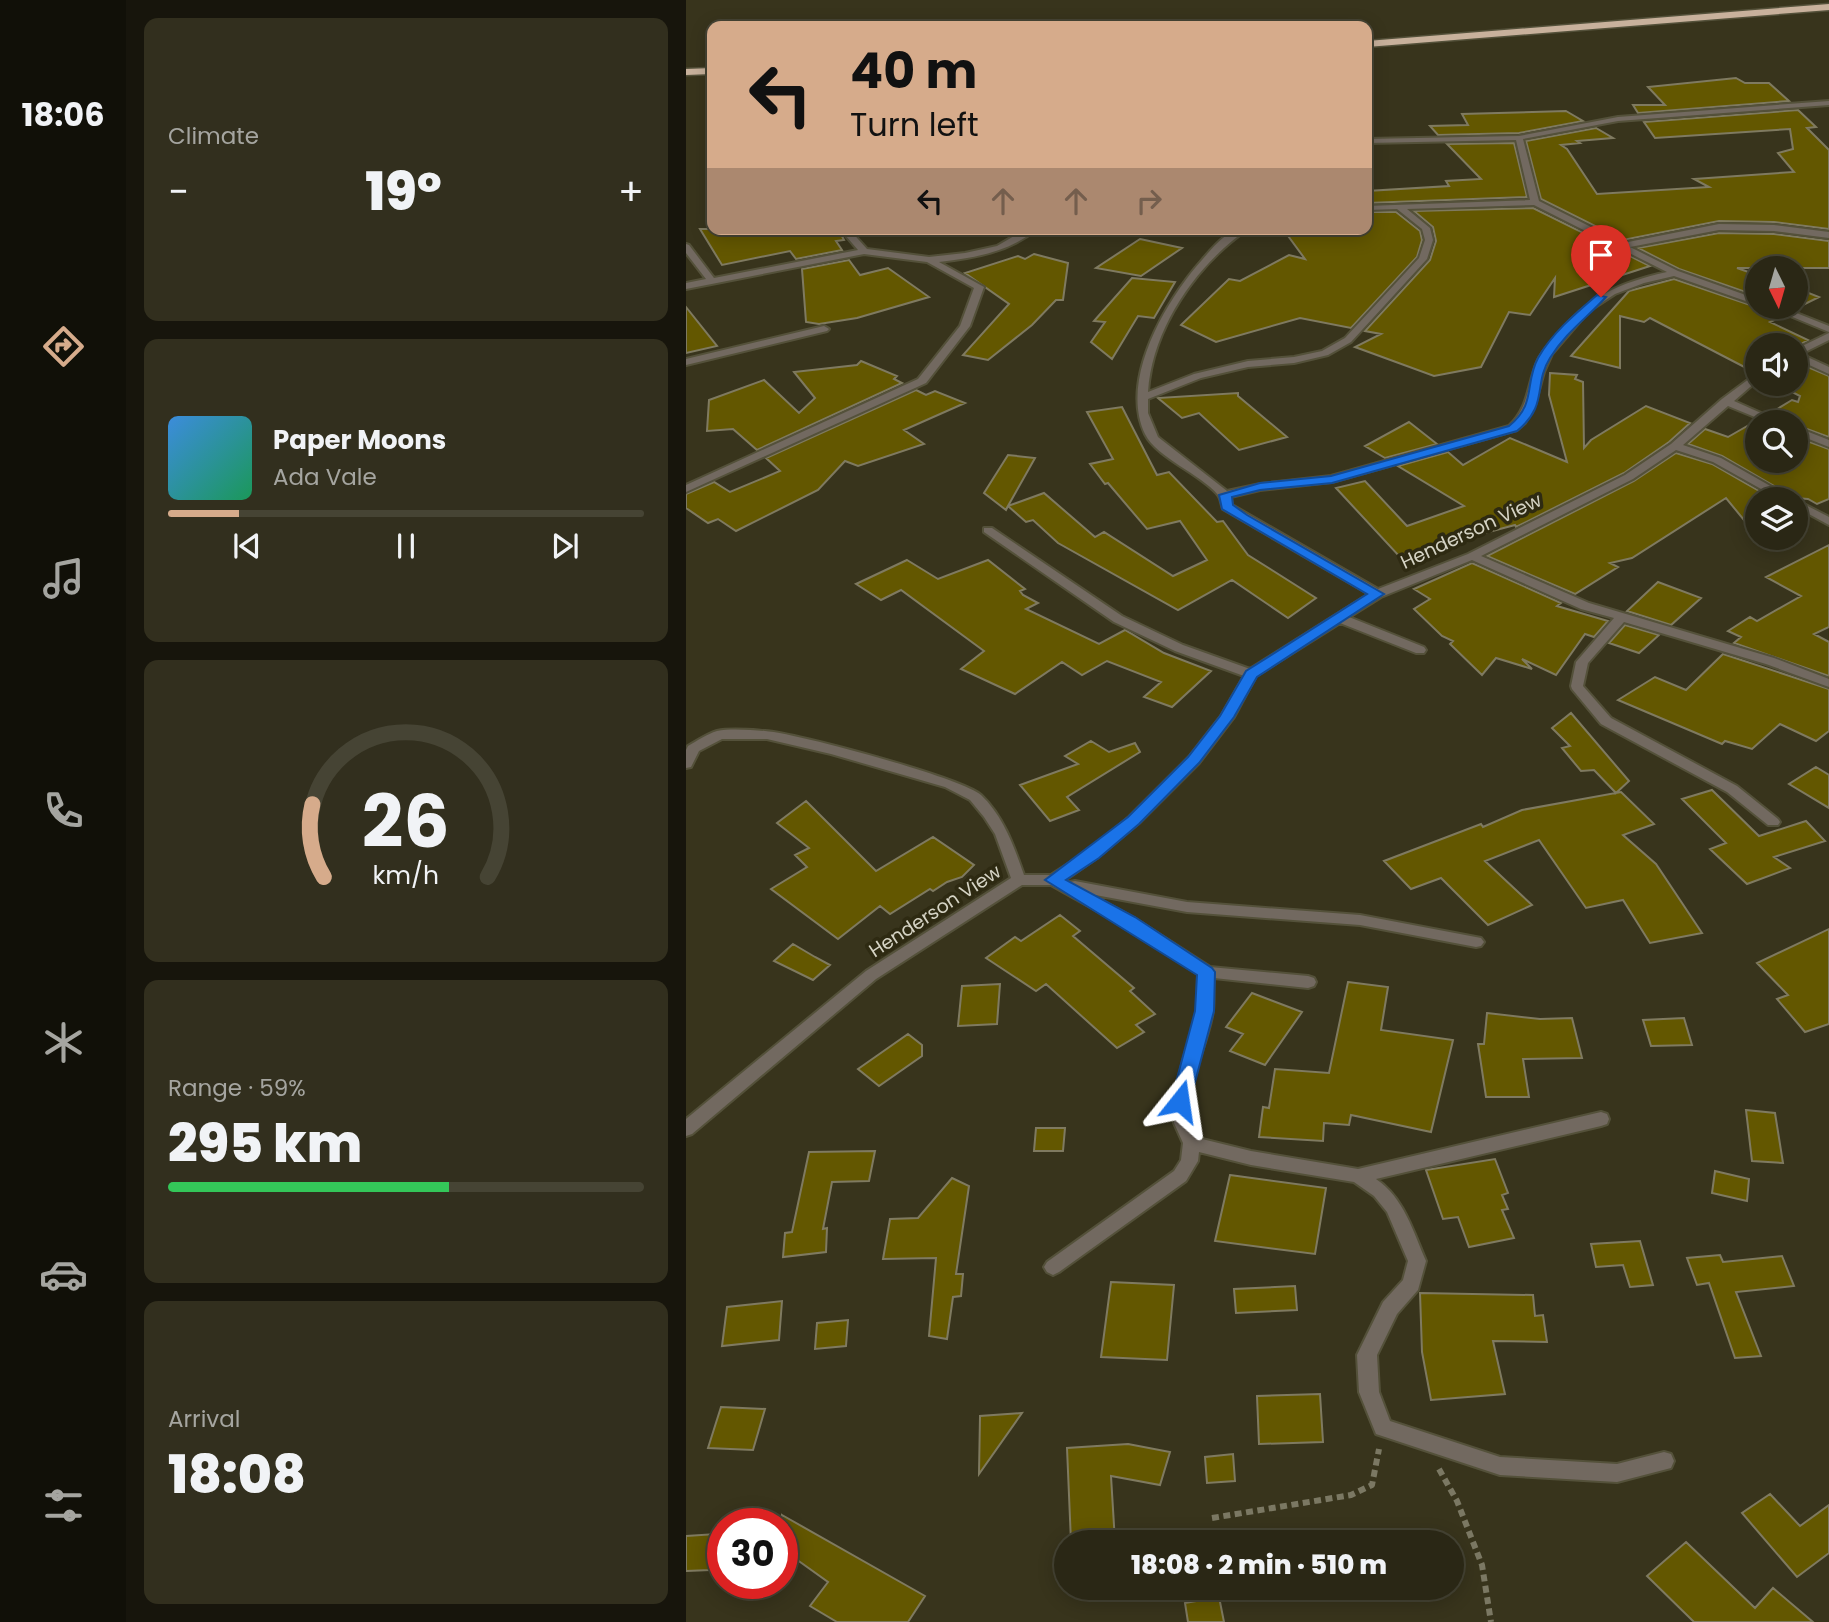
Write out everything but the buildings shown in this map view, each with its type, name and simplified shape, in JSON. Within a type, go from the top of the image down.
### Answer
[{"type":"highway","points":[[1372,38],[1829,0]]},
{"type":"highway","points":[[1372,44],[1829,7]]},
{"type":"highway","points":[[686,72],[707,71]]},
{"type":"highway","points":[[686,79],[707,78]]},
{"type":"street","points":[[1372,141],[1519,138],[1618,119],[1829,103]]},
{"type":"street","points":[[1519,138],[1535,202]]},
{"type":"street","points":[[1372,208],[1445,203],[1535,202],[1595,234],[1625,245],[1675,273],[1745,298]]},
{"type":"street","points":[[1142,398],[1198,376],[1248,364],[1294,360],[1325,353],[1348,340],[1423,259],[1429,240],[1426,228],[1400,208]]},
{"type":"street","points":[[1625,245],[1719,227],[1828,233]]},
{"type":"street","points":[[849,235],[864,251]]},
{"type":"street","points":[[686,286],[710,279],[864,251],[929,260],[1000,248],[1023,235]]},
{"type":"street","points":[[1230,235],[1190,276],[1169,309],[1144,376],[1142,398],[1151,435],[1225,495],[1227,507],[1377,594]]},
{"type":"street","points":[[686,247],[710,279]]},
{"type":"street","points":[[686,489],[922,381],[965,326],[979,287],[929,260]]},
{"type":"street","points":[[1225,495],[1260,487],[1332,479],[1513,428],[1527,417],[1532,407],[1543,360],[1573,321],[1601,297],[1628,283],[1675,273]]},
{"type":"street","points":[[1803,319],[1829,329]]},
{"type":"street","points":[[686,362],[824,329]]},
{"type":"street","points":[[1808,347],[1829,336]]},
{"type":"street","points":[[1808,360],[1829,371]]},
{"type":"street","name":"Henderson View","points":[[686,1129],[871,975],[1019,880],[1054,880],[1093,854],[1134,820],[1194,760],[1227,717],[1251,674],[1377,594],[1472,556],[1629,477],[1675,446],[1745,386]]},
{"type":"street","points":[[1726,401],[1747,410]]},
{"type":"street","points":[[1808,435],[1829,444]]},
{"type":"street","points":[[1675,446],[1717,460],[1766,487]]},
{"type":"street","points":[[1808,510],[1829,523]]},
{"type":"street","points":[[988,530],[1118,619],[1179,648],[1251,674]]},
{"type":"street","points":[[1472,556],[1585,606],[1704,639],[1829,683]]},
{"type":"street","points":[[1340,618],[1420,650]]},
{"type":"street","points":[[1622,618],[1582,662],[1577,686],[1591,706],[1606,721],[1732,789],[1773,822]]},
{"type":"street","points":[[686,764],[693,749],[719,735],[767,735],[950,784],[975,797],[989,814],[1002,834],[1019,880]]},
{"type":"street","points":[[1054,880],[1095,891],[1187,907],[1360,920],[1476,943]]},
{"type":"street","points":[[1054,880],[1129,922],[1206,972],[1308,982]]},
{"type":"street","points":[[1052,1267],[1180,1176],[1189,1161],[1192,1143],[1182,1123],[1180,1101],[1205,1011],[1206,972]]},
{"type":"street","points":[[1192,1143],[1251,1158],[1358,1176],[1601,1119]]},
{"type":"street","points":[[1358,1176],[1380,1191],[1394,1208],[1417,1261],[1411,1284],[1390,1308],[1367,1355],[1369,1392],[1383,1428],[1500,1466],[1617,1473],[1664,1461]]},
{"type":"path","points":[[1212,1518],[1351,1494],[1371,1485],[1383,1428]]},
{"type":"path","points":[[1425,1443],[1457,1501],[1482,1565],[1491,1622]]},
{"type":"route","points":[[1180,1101],[1205,1011],[1206,972],[1129,922],[1054,880],[1093,854],[1134,820],[1194,760],[1227,717],[1251,674],[1377,594],[1259,528],[1227,507],[1225,495],[1260,487],[1332,479],[1513,428],[1527,417],[1532,407],[1543,360],[1573,321],[1601,297]]}]
